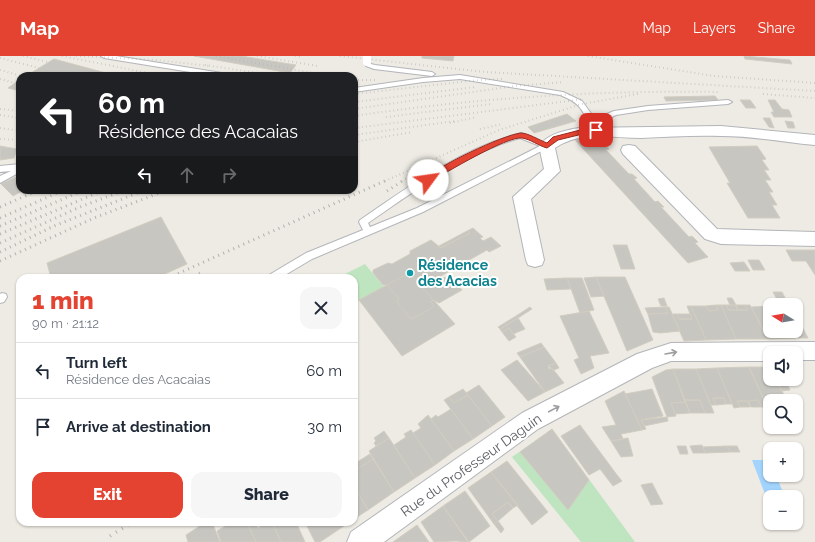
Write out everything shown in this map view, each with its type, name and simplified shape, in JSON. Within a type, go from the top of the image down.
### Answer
[{"type":"street","points":[[536,260],[522,197],[552,171],[547,146],[556,139],[594,127],[636,133],[720,131],[815,140]]},
{"type":"street","points":[[628,150],[711,234],[721,237],[815,238]]},
{"type":"street","name":"Rue du Professeur Daguin","points":[[361,542],[530,421],[645,361],[671,352],[815,351]]},
{"type":"lane","points":[[104,56],[203,72]]},
{"type":"lane","points":[[366,59],[370,66],[436,75],[441,78]]},
{"type":"lane","points":[[358,89],[441,78],[460,77],[566,94],[575,98],[587,109],[594,127],[614,113],[648,108],[728,102]]},
{"type":"lane","points":[[368,232],[363,222],[402,195],[465,158],[510,138],[521,135],[547,146]]},
{"type":"lane","points":[[279,274],[309,256],[420,210],[547,146]]},
{"type":"lane","points":[[0,169],[16,168]]},
{"type":"lane","points":[[0,180],[16,170]]},
{"type":"green space","points":[[365,264],[384,287],[358,301],[358,274],[345,274]]},
{"type":"green space","points":[[552,429],[635,542],[581,542],[512,457]]},
{"type":"water","points":[[752,460],[763,460],[763,482],[779,482],[782,490],[763,490]]},
{"type":"building","points":[[194,56],[241,56],[296,65],[291,72]]},
{"type":"building","points":[[422,56],[454,56],[453,61],[422,58]]},
{"type":"building","points":[[744,56],[790,60],[792,64],[745,59]]},
{"type":"building","points":[[54,59],[102,72],[33,72]]},
{"type":"building","points":[[15,83],[16,90],[8,88]]},
{"type":"building","points":[[715,96],[718,100],[666,101],[664,97]]},
{"type":"building","points":[[740,100],[750,100],[756,108],[746,108]]},
{"type":"building","points":[[768,100],[775,100],[782,109],[789,110],[792,117],[774,117],[771,112],[774,112]]},
{"type":"building","points":[[567,114],[576,121],[534,133],[528,127]]},
{"type":"building","points":[[763,118],[770,118],[774,128],[769,127]]},
{"type":"building","points":[[785,121],[793,122],[795,128],[788,128]]},
{"type":"building","points":[[592,136],[601,145],[604,145],[609,149],[606,150],[629,174],[632,174],[637,178],[634,179],[655,202],[658,201],[664,207],[661,207],[689,237],[692,236],[698,242],[695,243],[708,257],[688,263],[575,140]]},
{"type":"building","points":[[0,146],[16,149],[14,158],[0,160]]},
{"type":"building","points":[[757,146],[766,159],[762,160],[769,170],[764,170],[771,180],[765,180],[773,192],[769,192],[777,205],[772,205],[780,218],[748,218],[727,183],[730,183],[709,147]]},
{"type":"building","points":[[16,177],[17,194],[13,196],[1,184]]},
{"type":"building","points":[[161,217],[187,264],[165,274],[50,274],[47,263]]},
{"type":"building","name":"Résidence des Acacias","points":[[473,228],[483,237],[480,238],[483,241],[491,237],[501,246],[489,252],[487,250],[441,276],[443,278],[450,276],[462,290],[439,303],[433,300],[431,302],[434,305],[432,308],[414,318],[410,318],[397,302],[399,299],[387,285],[383,285],[373,273],[373,270],[388,263],[392,264],[410,254],[410,251],[431,240],[441,248],[470,233],[467,231]]},
{"type":"building","points":[[467,231],[470,233],[441,248],[439,246]]},
{"type":"building","points":[[613,245],[627,245],[635,269],[621,269]]},
{"type":"building","points":[[786,250],[815,250],[815,275],[806,261],[792,261]]},
{"type":"building","points":[[748,260],[759,260],[765,270],[753,270]]},
{"type":"building","points":[[744,262],[750,271],[735,271],[730,263]]},
{"type":"building","points":[[409,273],[455,324],[402,356],[359,300]]},
{"type":"building","points":[[596,277],[625,277],[653,340],[627,351]]},
{"type":"building","points":[[596,277],[604,296],[591,297],[584,278]]},
{"type":"building","points":[[567,278],[571,289],[547,290],[544,279]]},
{"type":"building","points":[[567,278],[582,278],[594,310],[580,313]]},
{"type":"building","points":[[773,292],[782,292],[785,298],[776,298]]},
{"type":"building","points":[[664,298],[667,306],[661,306],[658,299]]},
{"type":"building","points":[[727,298],[732,298],[736,305],[730,305]]},
{"type":"building","points":[[716,305],[718,310],[709,311],[706,306]]},
{"type":"building","points":[[716,305],[721,305],[736,339],[706,340],[691,306],[706,306],[709,311],[718,310]]},
{"type":"building","points":[[721,305],[726,305],[729,310],[748,310],[745,305],[750,305],[763,330],[763,338],[768,339],[736,339]]},
{"type":"building","points":[[726,305],[735,305],[738,310],[729,310]]},
{"type":"building","points":[[736,305],[745,305],[748,310],[738,310]]},
{"type":"building","points":[[687,306],[691,306],[706,340],[684,341],[672,314],[677,314],[679,319],[692,319]]},
{"type":"building","points":[[763,306],[763,330],[751,307]]},
{"type":"building","points":[[530,307],[532,309],[518,318],[516,316]]},
{"type":"building","points":[[665,307],[668,313],[648,314],[645,308]]},
{"type":"building","points":[[665,307],[669,307],[680,331],[660,333],[653,332],[648,314],[668,313]]},
{"type":"building","points":[[589,311],[609,353],[590,356],[594,368],[581,374],[574,360],[579,358],[560,316]]},
{"type":"building","points":[[677,314],[690,314],[692,319],[679,319]]},
{"type":"building","points":[[516,316],[518,318],[500,329],[498,327]]},
{"type":"building","points":[[518,318],[525,329],[513,334],[509,328],[502,332],[500,329]]},
{"type":"building","points":[[509,328],[516,337],[509,341],[502,332]]},
{"type":"building","points":[[803,329],[808,338],[803,338]]},
{"type":"building","points":[[767,338],[796,338],[768,339]]},
{"type":"building","points":[[541,343],[544,347],[520,357],[517,353]]},
{"type":"building","points":[[544,347],[556,363],[548,366],[549,369],[552,368],[564,383],[545,392],[520,357]]},
{"type":"building","points":[[517,360],[545,392],[528,401],[501,370]]},
{"type":"building","points":[[556,363],[559,368],[554,370],[548,366]]},
{"type":"building","points":[[749,367],[763,398],[763,407],[758,400],[748,401],[750,407],[747,401],[737,401],[740,407],[734,408],[717,368]]},
{"type":"building","points":[[749,367],[763,367],[763,386],[780,386],[784,394],[763,394],[763,397]]},
{"type":"building","points":[[717,368],[732,404],[726,404],[724,398],[713,398],[716,405],[711,405],[696,369]]},
{"type":"building","points":[[673,369],[685,402],[671,403],[676,416],[667,417],[652,377],[666,370]]},
{"type":"building","points":[[673,369],[696,369],[714,413],[705,413],[700,400],[685,400]]},
{"type":"building","points":[[479,385],[505,417],[492,426],[466,393]]},
{"type":"building","points":[[779,386],[788,386],[790,390],[781,391]]},
{"type":"building","points":[[463,389],[468,395],[454,403],[449,397]]},
{"type":"building","points":[[652,389],[663,416],[641,420],[646,429],[642,430],[625,394]]},
{"type":"building","points":[[624,391],[642,430],[621,434],[623,439],[611,441],[602,427],[616,425],[605,401]]},
{"type":"building","points":[[468,395],[492,426],[473,439],[444,400],[449,397],[454,403]]},
{"type":"building","points":[[713,398],[724,398],[726,404],[716,405]]},
{"type":"building","points":[[685,400],[700,400],[705,413],[690,413]]},
{"type":"building","points":[[758,400],[762,407],[751,407],[748,401]]},
{"type":"building","points":[[737,401],[747,401],[750,407],[740,407]]},
{"type":"building","points":[[685,402],[690,413],[675,414],[671,403]]},
{"type":"building","points":[[451,409],[473,439],[454,451],[431,419],[436,415],[438,417]]},
{"type":"building","points":[[428,415],[454,451],[435,465],[413,433],[421,428],[418,424]]},
{"type":"building","points":[[667,417],[668,421],[644,426],[641,420]]},
{"type":"building","points":[[580,425],[622,481],[613,486],[600,469],[589,475],[561,436]]},
{"type":"building","points":[[552,429],[589,480],[568,510],[520,452]]},
{"type":"building","points":[[411,430],[435,465],[415,478],[394,445],[406,437],[404,434]]},
{"type":"building","points":[[384,431],[389,438],[376,446],[374,443],[376,441],[374,438]]},
{"type":"building","points":[[389,438],[415,478],[394,492],[369,451]]},
{"type":"building","points":[[628,438],[633,456],[621,457],[611,441]]},
{"type":"building","points":[[702,445],[705,453],[693,453],[690,446]]},
{"type":"building","points":[[677,446],[686,446],[688,454],[680,454]]},
{"type":"building","points":[[727,446],[737,446],[740,452],[730,452]]},
{"type":"building","points":[[727,446],[730,452],[705,453],[703,447]]},
{"type":"building","points":[[370,454],[373,459],[358,468],[358,462]]},
{"type":"building","points":[[373,459],[394,492],[368,510],[358,493],[358,468]]},
{"type":"building","points":[[507,461],[548,512],[532,525],[491,472]]},
{"type":"building","points":[[491,472],[518,505],[513,508],[508,502],[492,514],[498,521],[494,524],[468,488]]},
{"type":"building","points":[[652,483],[663,504],[651,505],[641,485]]},
{"type":"building","points":[[465,491],[490,526],[469,542],[443,506]]},
{"type":"building","points":[[358,493],[368,510],[358,516]]},
{"type":"building","points":[[508,502],[513,508],[498,521],[492,514]]},
{"type":"building","points":[[443,506],[468,542],[434,542],[421,522]]},
{"type":"building","points":[[498,521],[504,529],[501,533],[494,524]]},
{"type":"building","points":[[417,525],[429,542],[393,542]]},
{"type":"building","points":[[200,526],[214,526],[220,542],[188,542],[186,535]]},
{"type":"building","points":[[225,526],[249,526],[256,542],[221,542],[217,531]]},
{"type":"building","points":[[257,526],[258,528],[261,526],[274,526],[281,542],[256,542],[249,527]]},
{"type":"building","points":[[274,526],[298,526],[305,542],[281,542]]},
{"type":"building","points":[[307,526],[344,526],[320,542],[315,542]]},
{"type":"railway","points":[[23,56],[48,62]]},
{"type":"railway","points":[[62,56],[143,72]]},
{"type":"railway","points":[[76,56],[156,60],[210,66]]},
{"type":"railway","points":[[216,56],[307,72]]},
{"type":"railway","points":[[257,56],[318,66]]},
{"type":"railway","points":[[295,56],[300,57]]},
{"type":"railway","points":[[340,56],[485,72],[815,91]]},
{"type":"railway","points":[[588,56],[714,76],[815,83]]},
{"type":"railway","points":[[0,58],[39,68]]},
{"type":"railway","points":[[205,65],[252,72]]},
{"type":"railway","points":[[0,70],[16,74]]},
{"type":"railway","points":[[0,79],[15,83]]},
{"type":"railway","points":[[358,94],[479,80],[503,79]]},
{"type":"railway","points":[[358,80],[377,80]]},
{"type":"railway","points":[[358,108],[515,86],[564,82]]},
{"type":"railway","points":[[358,102],[475,87]]},
{"type":"railway","points":[[358,115],[445,104],[536,96],[627,92],[719,92]]},
{"type":"railway","points":[[385,181],[499,130],[582,104],[638,94]]},
{"type":"railway","points":[[763,94],[815,98]]},
{"type":"railway","points":[[358,127],[584,99]]},
{"type":"railway","points":[[386,117],[491,104]]},
{"type":"railway","points":[[0,109],[16,111]]},
{"type":"railway","points":[[0,115],[16,117]]},
{"type":"railway","points":[[450,123],[477,117]]},
{"type":"railway","points":[[358,134],[455,121]]},
{"type":"railway","points":[[480,129],[503,124]]},
{"type":"railway","points":[[0,128],[16,130]]},
{"type":"railway","points":[[358,141],[413,132]]},
{"type":"railway","points":[[0,139],[16,140]]},
{"type":"railway","points":[[402,181],[419,170]]},
{"type":"railway","points":[[358,193],[387,180]]},
{"type":"railway","points":[[387,191],[404,180]]},
{"type":"railway","points":[[0,207],[30,194]]},
{"type":"railway","points":[[0,218],[55,194]]},
{"type":"railway","points":[[0,226],[75,194]]},
{"type":"railway","points":[[0,234],[95,194]]},
{"type":"railway","points":[[0,243],[80,207],[114,194]]},
{"type":"railway","points":[[0,252],[54,226],[135,194]]},
{"type":"railway","points":[[0,261],[94,218],[157,194]]},
{"type":"railway","points":[[177,274],[356,194]]},
{"type":"railway","points":[[110,536],[126,526]]},
{"type":"place","name":"Résidence des Acacias","points":[[410,273]]},
{"type":"route","points":[[428,180],[465,158],[510,138],[521,135],[547,146],[556,139],[588,130],[596,130]]}]
